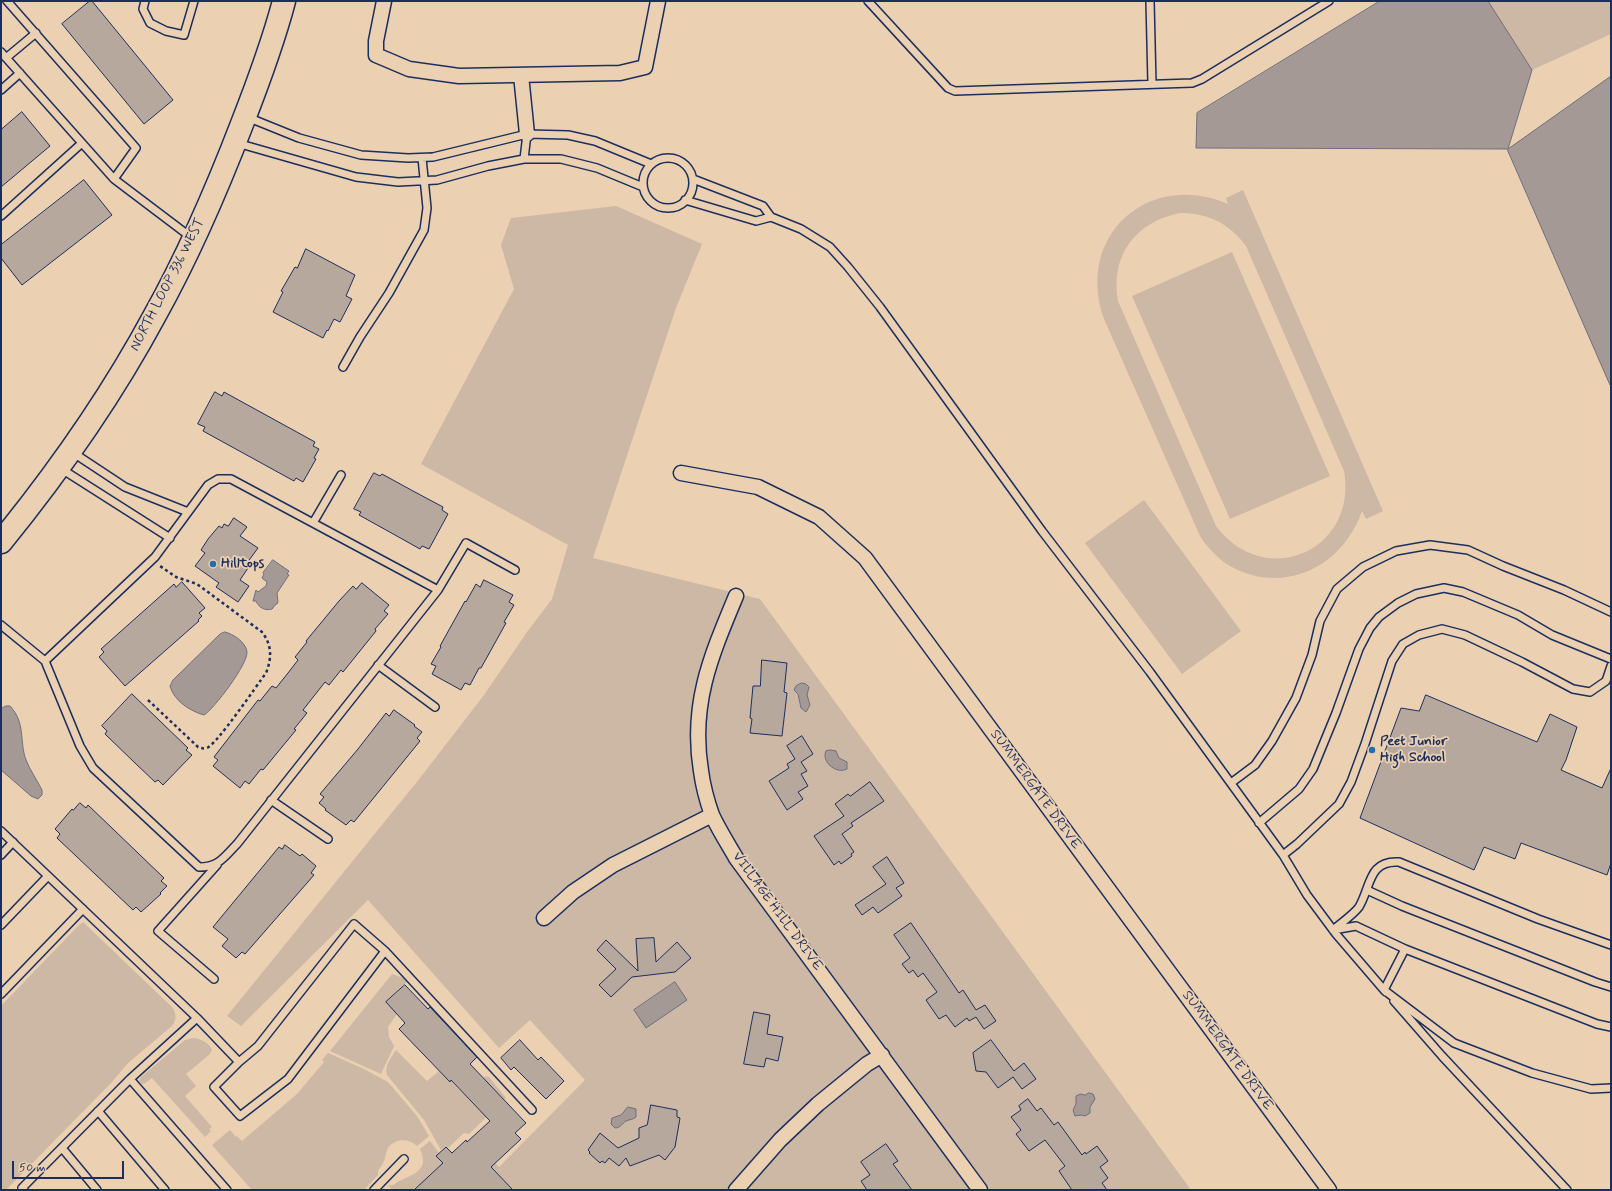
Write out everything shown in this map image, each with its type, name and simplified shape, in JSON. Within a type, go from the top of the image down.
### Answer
[{"type":"main road","name":"NORTH LOOP 336 WEST","points":[[1,542],[64,459],[113,386],[155,315],[193,239],[235,142],[262,72],[284,1]]},
{"type":"street","points":[[384,1],[376,41],[376,55],[410,69],[459,76],[620,73],[645,67],[658,1]]},
{"type":"street","points":[[521,75],[527,134]]},
{"type":"street","name":"SUMMERGATE DRIVE","points":[[681,473],[758,487],[819,517],[865,558],[1329,1190]]},
{"type":"street","name":"VILLAGE HILL DRIVE","points":[[736,596],[712,655],[702,688],[698,720],[698,753],[703,784],[712,815],[736,858],[980,1190]]},
{"type":"street","points":[[544,918],[573,892],[613,864],[712,815]]},
{"type":"street","points":[[736,1190],[780,1140],[818,1104],[867,1064],[882,1055]]},
{"type":"lane","points":[[7,1],[136,148],[114,179]]},
{"type":"lane","points":[[145,1],[143,9],[150,23],[166,31],[184,35],[194,1]]},
{"type":"lane","points":[[868,1],[948,88],[955,91],[1192,83],[1202,79],[1329,1]]},
{"type":"lane","points":[[1150,1],[1152,84]]},
{"type":"lane","points":[[6,58],[36,33]]},
{"type":"lane","points":[[1,52],[114,179],[193,239]]},
{"type":"lane","points":[[1,90],[20,73]]},
{"type":"lane","points":[[245,116],[298,138],[361,155],[422,158],[527,134],[568,135],[595,141],[651,164]]},
{"type":"lane","points":[[524,159],[527,134]]},
{"type":"lane","points":[[235,142],[356,177],[398,182],[437,180],[488,166],[524,159],[561,159],[597,168],[643,187]]},
{"type":"lane","points":[[1,216],[82,143]]},
{"type":"lane","points":[[343,368],[360,336],[389,293],[424,230],[427,208],[422,158]]},
{"type":"lane","points":[[671,158],[681,161],[689,169],[693,180],[690,194],[685,200],[678,205],[669,208],[652,202],[646,196],[643,187],[643,179],[646,171],[651,164],[660,159],[671,158]]},
{"type":"lane","points":[[693,180],[762,206],[771,217],[801,229],[830,247],[848,267],[880,307],[1042,531],[1150,672],[1283,855],[1307,895],[1333,930],[1442,1056],[1567,1190]]},
{"type":"lane","points":[[685,200],[756,221],[771,217]]},
{"type":"lane","points":[[64,459],[125,487],[188,512]]},
{"type":"lane","points":[[64,459],[170,538]]},
{"type":"lane","points":[[313,523],[340,475]]},
{"type":"lane","points":[[45,661],[151,560],[170,538],[208,485],[218,479],[231,479],[438,590]]},
{"type":"lane","points":[[214,980],[158,931],[236,844],[438,590],[466,543],[515,570]]},
{"type":"lane","points":[[1231,783],[1254,765],[1272,741],[1296,698],[1312,655],[1320,621],[1337,589],[1362,567],[1396,551],[1430,545],[1468,550],[1503,566],[1564,590],[1611,612]]},
{"type":"lane","points":[[1259,823],[1299,789],[1313,768],[1331,727],[1359,649],[1370,628],[1398,603],[1416,594],[1444,588],[1463,592],[1518,616],[1552,635],[1611,659]]},
{"type":"lane","points":[[1,625],[45,661],[80,746],[93,768],[199,867],[208,867],[218,863]]},
{"type":"lane","points":[[1283,855],[1297,844],[1339,804],[1351,782],[1392,661],[1403,644],[1419,635],[1442,629],[1465,635],[1522,662],[1573,689],[1590,692],[1606,681],[1611,666]]},
{"type":"lane","points":[[378,665],[435,707]]},
{"type":"lane","points":[[271,800],[328,839]]},
{"type":"lane","points":[[1,830],[197,1018],[239,1062]]},
{"type":"lane","points":[[1,855],[13,842]]},
{"type":"lane","points":[[1333,930],[1358,908],[1367,890],[1371,875],[1380,866],[1389,861],[1399,862],[1538,919],[1611,945]]},
{"type":"lane","points":[[1,925],[48,876]]},
{"type":"lane","points":[[1367,890],[1402,906],[1611,987]]},
{"type":"lane","points":[[1,994],[83,909]]},
{"type":"lane","points":[[385,950],[288,1079],[240,1116],[214,1087],[239,1062],[258,1046],[354,924],[385,950],[532,1110]]},
{"type":"lane","points":[[1333,930],[1356,926],[1405,949],[1511,989],[1597,1024],[1611,1027]]},
{"type":"lane","points":[[1384,990],[1405,949]]},
{"type":"lane","points":[[1384,990],[1454,1043],[1532,1073],[1591,1089],[1611,1088]]},
{"type":"lane","points":[[24,1190],[22,1188],[130,1079],[197,1018]]},
{"type":"lane","points":[[130,1079],[227,1190]]},
{"type":"lane","points":[[98,1111],[165,1190]]},
{"type":"lane","points":[[62,1148],[97,1190]]},
{"type":"lane","points":[[374,1190],[404,1159]]},
{"type":"path","points":[[148,700],[198,747],[202,749],[207,748],[223,732],[266,673],[270,664],[271,655],[267,639],[262,632],[197,584],[176,577],[151,560]]},
{"type":"shaded area","points":[[1380,1],[1488,1],[1532,70],[1508,149],[1611,76],[1611,385],[1507,149],[1196,148],[1197,113]]},
{"type":"shaded area","points":[[1488,1],[1611,1],[1611,34],[1532,70]]},
{"type":"shaded area","points":[[1243,190],[1383,511],[1366,519],[1362,511],[1353,531],[1341,547],[1326,561],[1309,571],[1290,577],[1270,578],[1250,575],[1230,566],[1221,560],[1206,545],[1200,536],[1104,319],[1098,289],[1100,261],[1109,237],[1125,218],[1146,204],[1171,196],[1199,196],[1228,204],[1226,198]],"holes":[[[1180,213],[1190,213],[1209,217],[1225,225],[1246,246],[1344,471],[1345,499],[1337,522],[1323,541],[1304,553],[1282,558],[1259,556],[1236,546],[1216,526],[1118,301],[1118,270],[1122,256],[1129,244],[1138,233],[1150,224]]]},
{"type":"shaded area","points":[[616,206],[702,244],[676,308],[593,558],[760,599],[1191,1190],[510,1190],[511,1188],[480,1155],[484,1151],[499,1167],[585,1080],[530,1020],[499,1048],[368,900],[241,1026],[227,1016],[420,778],[484,695],[527,632],[552,599],[568,545],[421,464],[514,289],[501,245],[511,218]]},
{"type":"shaded area","points":[[1232,252],[1330,476],[1230,519],[1132,296]]},
{"type":"shaded area","points":[[1144,500],[1241,631],[1182,674],[1085,543]]},
{"type":"shaded area","points":[[273,560],[289,571],[287,574],[289,575],[277,593],[277,604],[272,609],[267,610],[261,607],[256,601],[253,601],[256,590],[258,592],[266,586],[267,582],[262,578],[263,573]]},
{"type":"shaded area","points":[[225,632],[242,642],[247,652],[246,658],[230,686],[204,715],[183,705],[175,696],[170,686],[173,680],[220,634]]},
{"type":"shaded area","points":[[802,683],[809,687],[807,695],[810,705],[806,712],[801,708],[798,694],[794,690],[796,686]]},
{"type":"shaded area","points":[[6,706],[10,706],[18,719],[26,760],[42,790],[42,795],[38,799],[31,796],[1,770],[1,709]]},
{"type":"shaded area","points":[[826,751],[836,751],[839,758],[847,762],[847,769],[835,769],[829,764],[825,758],[825,754]]},
{"type":"shaded area","points":[[83,922],[173,1008],[175,1022],[128,1063],[111,1083],[6,1190],[1,1190],[1,1006]]},
{"type":"shaded area","points":[[392,974],[409,980],[386,1002],[397,1014],[388,1027],[389,1037],[394,1046],[381,1074],[330,1051]]},
{"type":"shaded area","points":[[675,982],[687,1000],[646,1028],[634,1010]]},
{"type":"shaded area","points":[[193,1038],[204,1041],[212,1050],[210,1054],[186,1074],[196,1086],[185,1096],[212,1127],[209,1129],[211,1131],[205,1137],[152,1078],[144,1084],[139,1081],[141,1077],[185,1040]]},
{"type":"shaded area","points":[[396,1050],[427,1081],[439,1071],[450,1082],[451,1081],[481,1112],[499,1095],[484,1079],[485,1076],[489,1077],[506,1098],[469,1134],[464,1133],[448,1148],[446,1146],[441,1150],[424,1120],[387,1075],[387,1065]]},
{"type":"shaded area","points":[[328,1053],[364,1069],[388,1082],[417,1116],[429,1136],[417,1146],[406,1140],[394,1142],[387,1150],[384,1161],[378,1170],[378,1175],[364,1190],[252,1190],[212,1145],[230,1130],[242,1141],[297,1094],[324,1062],[322,1060]]},
{"type":"shaded area","points":[[1089,1093],[1093,1094],[1095,1099],[1090,1107],[1090,1113],[1085,1116],[1075,1116],[1073,1110],[1076,1104],[1076,1096]]},
{"type":"shaded area","points":[[628,1107],[636,1109],[636,1117],[615,1128],[611,1124],[612,1118],[621,1115]]},
{"type":"shaded area","points":[[430,1141],[439,1153],[437,1156],[443,1163],[429,1176],[443,1190],[423,1190],[419,1185],[414,1190],[392,1190],[388,1185],[393,1185],[416,1173],[420,1169],[423,1164],[423,1157],[420,1149]]},
{"type":"building","points":[[90,1],[92,1],[173,100],[144,124],[62,24]]},
{"type":"building","points":[[22,112],[50,146],[1,187],[1,130]]},
{"type":"building","points":[[84,180],[112,215],[22,285],[1,258],[1,245]]},
{"type":"building","points":[[306,249],[355,275],[346,296],[352,299],[340,322],[334,319],[323,338],[273,312],[283,292],[281,291],[295,267],[297,268]]},
{"type":"building","points":[[215,392],[222,396],[224,392],[315,442],[313,446],[319,449],[314,458],[316,459],[303,482],[296,478],[294,481],[203,431],[205,427],[198,424]]},
{"type":"building","points":[[374,473],[380,476],[382,474],[443,507],[442,510],[448,514],[429,549],[422,546],[420,549],[359,515],[361,512],[354,509]]},
{"type":"building","points":[[234,518],[247,527],[240,536],[258,548],[247,563],[250,565],[240,580],[249,586],[238,602],[216,587],[219,583],[195,566],[205,553],[201,550],[208,539],[219,526],[222,528],[224,524],[228,526]]},
{"type":"building","points":[[484,580],[513,595],[509,602],[514,605],[504,622],[506,623],[481,668],[479,668],[470,685],[465,683],[461,690],[432,674],[436,666],[431,664],[465,601],[466,602],[476,584],[480,587]]},
{"type":"building","points":[[182,582],[205,608],[199,613],[202,616],[198,620],[199,621],[125,686],[99,657],[104,652],[101,649],[174,584],[176,587]]},
{"type":"building","points":[[362,583],[389,605],[384,611],[388,614],[343,672],[341,670],[329,685],[325,682],[303,710],[307,713],[294,729],[296,730],[263,770],[261,769],[249,784],[245,781],[240,788],[213,766],[218,760],[214,757],[258,700],[260,701],[272,686],[276,688],[298,660],[295,657],[307,642],[306,641],[339,601],[353,586],[356,589]]},
{"type":"building","points":[[762,660],[787,663],[784,692],[787,693],[782,736],[750,733],[753,686],[760,686]]},
{"type":"building","points":[[132,694],[188,748],[186,750],[192,755],[163,785],[158,780],[155,782],[105,734],[107,731],[102,726]]},
{"type":"building","points":[[1426,695],[1537,742],[1550,714],[1577,727],[1561,770],[1602,788],[1611,768],[1611,863],[1607,875],[1521,843],[1515,859],[1484,847],[1474,870],[1360,818],[1401,708],[1419,711]]},
{"type":"building","points":[[394,710],[422,732],[417,738],[420,741],[354,822],[351,820],[346,825],[325,810],[326,809],[319,803],[324,797],[320,794],[386,713],[389,716]]},
{"type":"building","points":[[802,736],[813,754],[801,762],[807,771],[801,774],[808,786],[798,792],[803,799],[787,810],[769,781],[789,768],[787,764],[795,759],[787,746]]},
{"type":"building","points":[[870,782],[884,801],[851,823],[853,826],[842,834],[854,852],[851,854],[852,856],[841,864],[839,861],[834,865],[814,836],[844,816],[835,804],[848,794],[850,796]]},
{"type":"building","points":[[80,803],[86,808],[88,805],[164,878],[161,881],[167,886],[160,893],[161,894],[141,912],[136,907],[133,910],[57,838],[60,834],[55,829],[72,809],[73,810]]},
{"type":"building","points":[[285,845],[300,856],[302,854],[316,866],[311,873],[314,875],[245,954],[242,952],[236,958],[222,946],[228,939],[213,927],[279,847],[282,849]]},
{"type":"building","points":[[887,857],[904,883],[896,888],[902,896],[878,913],[873,907],[862,915],[855,905],[886,884],[873,867]]},
{"type":"building","points":[[911,923],[959,993],[963,990],[976,1010],[985,1005],[996,1021],[984,1029],[976,1017],[969,1021],[967,1018],[955,1027],[946,1015],[939,1019],[926,1000],[937,992],[923,973],[918,977],[913,970],[909,973],[902,964],[910,958],[894,935]]},
{"type":"building","points":[[654,938],[656,962],[677,942],[691,958],[675,972],[632,977],[611,997],[599,985],[616,969],[597,950],[606,940],[638,971],[636,939]]},
{"type":"building","points":[[405,985],[428,1009],[430,1007],[477,1057],[470,1064],[526,1123],[515,1133],[521,1139],[491,1167],[513,1190],[414,1190],[443,1163],[436,1156],[446,1147],[452,1153],[466,1140],[467,1142],[490,1121],[399,1029],[405,1023],[386,1002]]},
{"type":"building","points":[[754,1012],[770,1015],[767,1034],[783,1037],[778,1061],[766,1058],[764,1067],[744,1064]]},
{"type":"building","points":[[520,1040],[538,1060],[541,1057],[564,1081],[546,1099],[514,1067],[511,1070],[501,1058]]},
{"type":"building","points":[[991,1040],[1014,1071],[1024,1063],[1036,1079],[1022,1089],[1013,1077],[998,1088],[986,1072],[976,1071],[973,1053]]},
{"type":"building","points":[[1028,1099],[1037,1111],[1041,1108],[1054,1125],[1058,1122],[1082,1155],[1085,1152],[1086,1154],[1097,1146],[1108,1161],[1100,1167],[1108,1178],[1102,1183],[1107,1190],[1072,1190],[1059,1171],[1065,1166],[1045,1140],[1029,1151],[1016,1134],[1021,1130],[1011,1117],[1021,1110],[1019,1106]]},
{"type":"building","points":[[651,1105],[677,1110],[677,1117],[680,1118],[675,1147],[665,1160],[659,1155],[630,1166],[626,1158],[619,1166],[609,1158],[605,1163],[602,1161],[600,1163],[589,1153],[590,1152],[588,1150],[600,1133],[618,1148],[639,1138],[639,1128],[647,1125]]},
{"type":"building","points":[[886,1144],[898,1161],[893,1164],[912,1190],[867,1190],[861,1181],[870,1175],[861,1162]]},
{"type":"place","name":"Hilltops","points":[[213,564]]},
{"type":"place","name":"Peet Junior High School","points":[[1372,750]]}]
